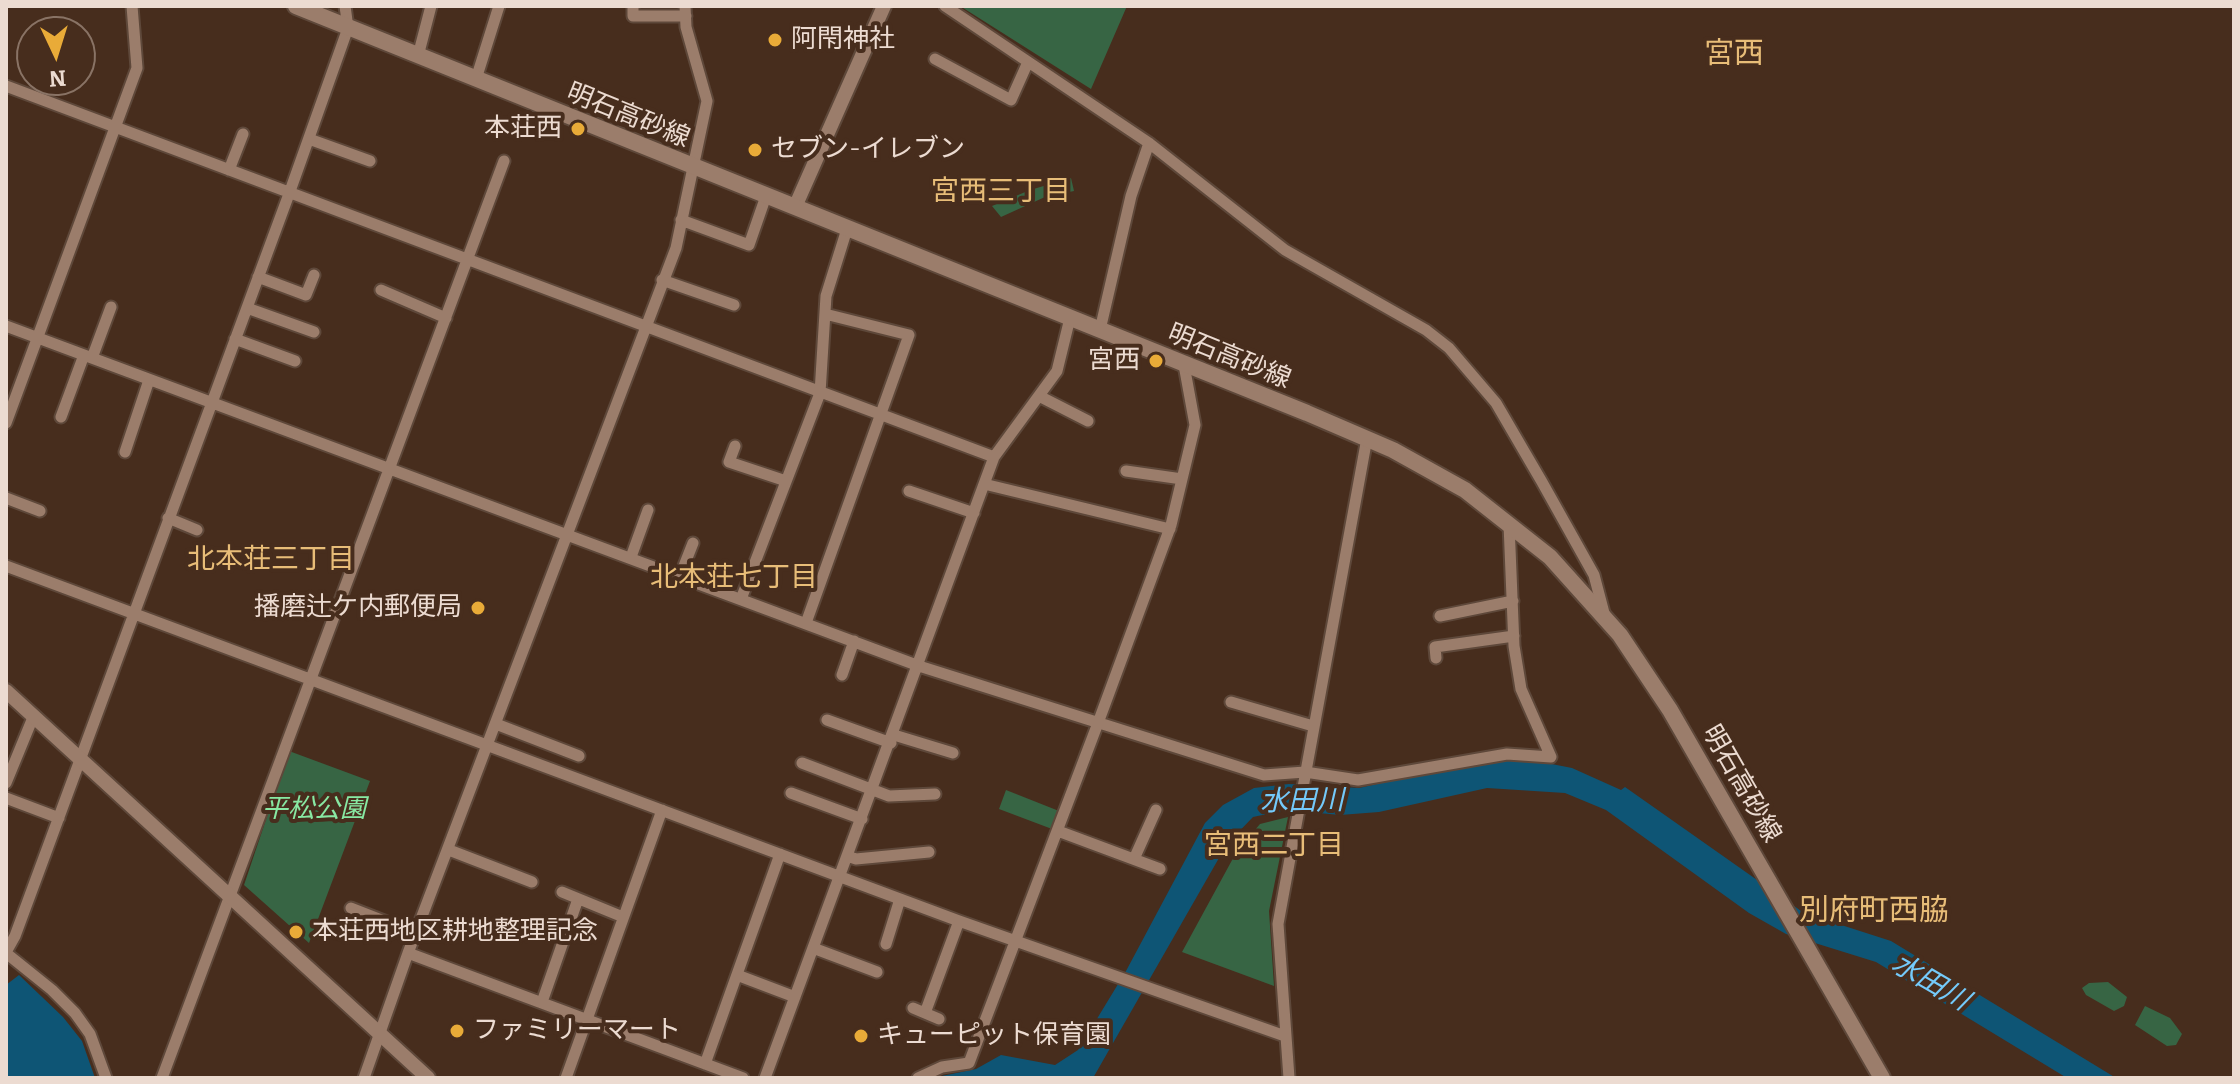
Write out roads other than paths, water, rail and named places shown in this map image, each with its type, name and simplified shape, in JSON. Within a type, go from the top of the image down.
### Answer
[{"type":"main road","name":"明石高砂線","points":[[296,6],[1367,438],[1465,490],[1550,557],[1604,613],[1670,710],[1882,1078]]},
{"type":"street","points":[[6,423],[137,68],[132,6]]},
{"type":"street","points":[[106,1078],[90,1034],[75,1013],[6,952],[59,818],[309,139],[348,28],[345,6]]},
{"type":"street","points":[[418,56],[431,6]]},
{"type":"street","points":[[476,79],[499,6]]},
{"type":"street","points":[[364,1078],[415,933],[449,850],[644,324],[676,248],[707,101],[685,11],[633,16],[633,6]]},
{"type":"street","points":[[795,207],[884,6]]},
{"type":"street","points":[[945,6],[1149,143],[1285,250],[1426,330],[1449,348],[1496,403],[1594,575],[1604,613]]},
{"type":"street","points":[[935,59],[1011,100],[1028,62]]},
{"type":"street","points":[[6,86],[994,457]]},
{"type":"street","points":[[229,170],[243,134]]},
{"type":"street","points":[[309,139],[370,161]]},
{"type":"street","points":[[1100,330],[1131,196],[1149,143]]},
{"type":"street","points":[[162,1078],[504,161]]},
{"type":"street","points":[[681,220],[749,245],[766,196]]},
{"type":"street","points":[[741,599],[820,393],[826,296],[847,229]]},
{"type":"street","points":[[258,277],[306,295],[314,275]]},
{"type":"street","points":[[662,280],[734,305]]},
{"type":"street","points":[[381,290],[446,318]]},
{"type":"street","points":[[61,417],[111,307]]},
{"type":"street","points":[[247,308],[314,332]]},
{"type":"street","points":[[806,623],[909,335],[825,314]]},
{"type":"street","points":[[765,1078],[994,457],[1057,371],[1070,318]]},
{"type":"street","points":[[6,326],[919,666],[1264,775],[1305,772],[1358,780],[1492,755],[1551,757],[1521,689],[1514,636],[1509,524]]},
{"type":"street","points":[[235,339],[295,361]]},
{"type":"street","points":[[918,1078],[942,1067],[969,1063],[1058,831],[1170,529],[1195,425],[1184,365]]},
{"type":"street","points":[[125,452],[149,380]]},
{"type":"street","points":[[1039,396],[1088,421]]},
{"type":"street","points":[[1289,1078],[1278,924],[1367,438]]},
{"type":"street","points":[[735,446],[729,462],[786,481]]},
{"type":"street","points":[[1126,471],[1182,479]]},
{"type":"street","points":[[984,484],[1170,529]]},
{"type":"street","points":[[909,491],[974,513]]},
{"type":"street","points":[[6,498],[40,511]]},
{"type":"street","points":[[631,557],[648,510]]},
{"type":"street","points":[[168,518],[197,530]]},
{"type":"street","points":[[680,576],[693,543]]},
{"type":"street","points":[[6,566],[839,877],[1152,992],[1285,1036]]},
{"type":"street","points":[[1440,616],[1513,601]]},
{"type":"street","points":[[1436,658],[1435,647],[1451,649],[1514,636]]},
{"type":"street","points":[[842,675],[854,641]]},
{"type":"street","points":[[6,691],[428,1078]]},
{"type":"street","points":[[1231,702],[1313,726]]},
{"type":"street","points":[[6,783],[34,715]]},
{"type":"street","points":[[827,720],[953,753]]},
{"type":"street","points":[[496,724],[579,756]]},
{"type":"street","points":[[802,763],[889,796],[935,794]]},
{"type":"street","points":[[791,793],[862,819]]},
{"type":"street","points":[[6,798],[59,818]]},
{"type":"street","points":[[566,1078],[662,810]]},
{"type":"street","points":[[1134,859],[1156,810]]},
{"type":"street","points":[[1058,831],[1160,869]]},
{"type":"street","points":[[449,850],[532,882]]},
{"type":"street","points":[[847,856],[856,859],[929,852]]},
{"type":"street","points":[[705,1064],[780,854]]},
{"type":"street","points":[[562,892],[623,917]]},
{"type":"street","points":[[542,1002],[578,899]]},
{"type":"street","points":[[886,944],[900,899]]},
{"type":"street","points":[[351,908],[415,933]]},
{"type":"street","points":[[925,1013],[959,921]]},
{"type":"street","points":[[813,948],[877,972]]},
{"type":"street","points":[[408,953],[743,1078]]},
{"type":"street","points":[[737,975],[795,997]]},
{"type":"street","points":[[913,1008],[939,1019]]},
{"type":"water","name":"水田川","points":[[1521,758],[1572,768],[1621,790],[1625,787],[1804,913],[1891,941],[2116,1078],[2067,1078],[1876,962],[1786,934],[1749,913],[1606,810],[1565,793],[1487,788],[1379,812],[1340,815],[1286,810],[1253,817],[1227,844],[1093,1078],[932,1078],[976,1069],[1001,1055],[1055,1065],[1078,1050],[1126,971],[1205,823],[1223,805],[1254,788],[1289,784],[1359,788],[1481,761]]},
{"type":"water","points":[[19,975],[63,1017],[82,1041],[95,1078],[6,1078],[6,985]]},
{"type":"place","name":"阿閇神社","points":[[775,40]]},
{"type":"place","name":"本荘西","points":[[578,129]]},
{"type":"place","name":"セブン-イレブン","points":[[755,150]]},
{"type":"place","name":"宮西","points":[[1156,361]]},
{"type":"place","name":"播磨辻ケ内郵便局","points":[[478,608]]},
{"type":"place","name":"本荘西地区耕地整理記念","points":[[296,932]]},
{"type":"place","name":"ファミリーマート","points":[[457,1031]]},
{"type":"place","name":"キューピット保育園","points":[[861,1036]]},
{"type":"district","name":"宮西","points":[[1734,55]]},
{"type":"district","name":"宮西三丁目","points":[[1001,192]]},
{"type":"district","name":"北本荘三丁目","points":[[271,560]]},
{"type":"district","name":"北本荘七丁目","points":[[734,578]]},
{"type":"district","name":"宮西二丁目","points":[[1274,846]]},
{"type":"district","name":"別府町西脇","points":[[1874,912]]},
{"type":"park label","name":"平松公園","points":[[314,810]]}]
